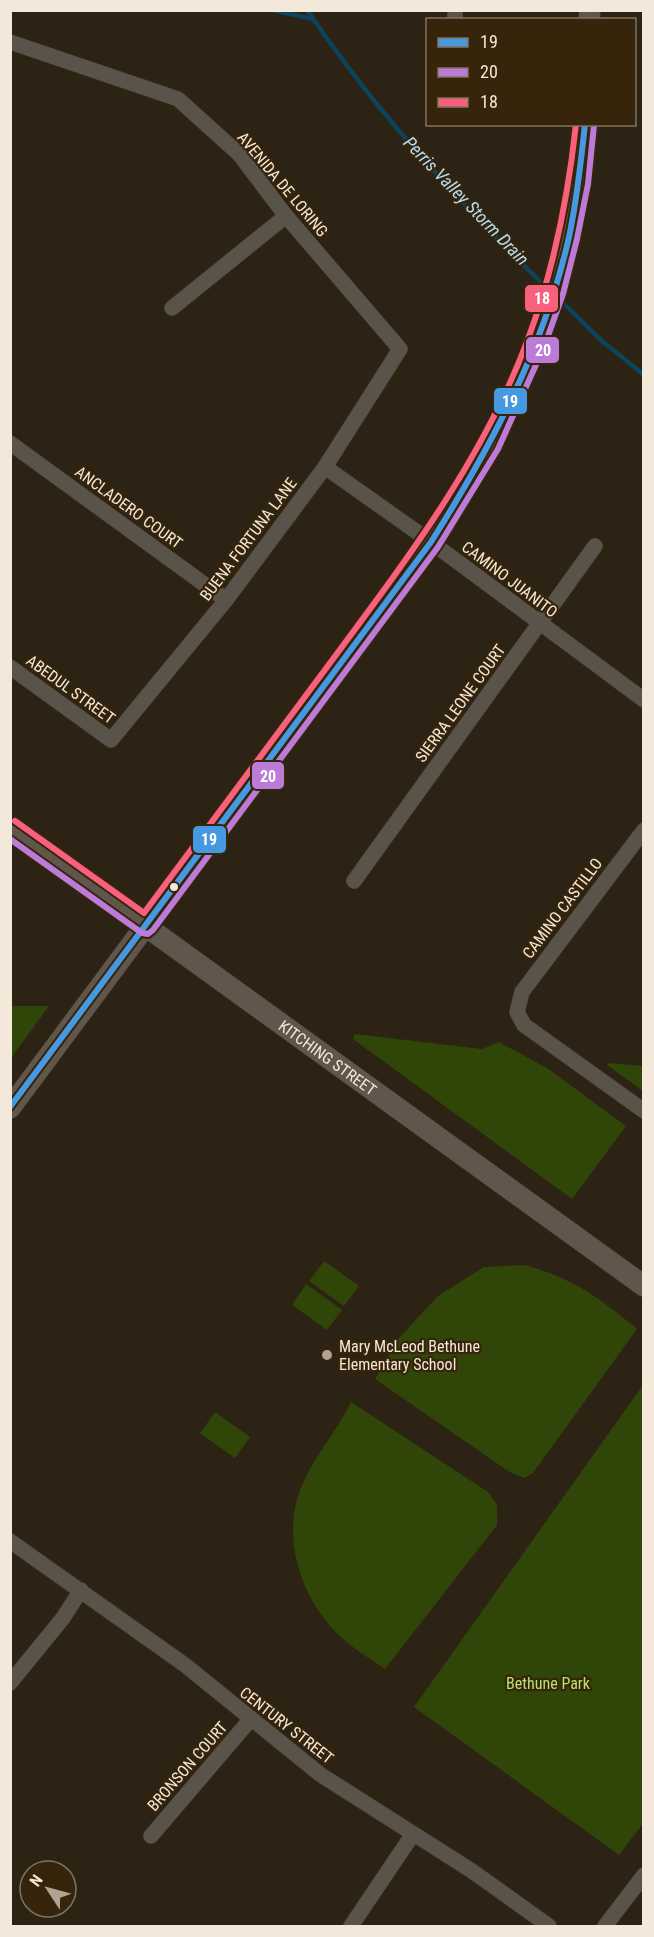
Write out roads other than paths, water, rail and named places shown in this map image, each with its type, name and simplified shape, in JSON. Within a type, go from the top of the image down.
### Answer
[{"type":"street","name":"AVENIDA DE LORING","points":[[10,42],[178,99],[239,154],[286,216],[400,349]]},
{"type":"street","points":[[10,1108],[430,542],[465,490],[499,431],[542,334],[574,214],[585,126]]},
{"type":"street","points":[[172,308],[286,216]]},
{"type":"street","name":"BUENA FORTUNA LANE","points":[[111,740],[226,600],[325,467],[400,349]]},
{"type":"street","name":"ANCLADERO COURT","points":[[10,443],[226,600]]},
{"type":"street","name":"CAMINO JUANITO","points":[[325,467],[644,700]]},
{"type":"street","name":"SIERRA LEONE COURT","points":[[354,881],[595,546]]},
{"type":"street","name":"ABEDUL STREET","points":[[10,667],[111,740]]},
{"type":"street","name":"KITCHING STREET","points":[[10,828],[644,1286]]},
{"type":"street","name":"CAMINO CASTILLO","points":[[644,830],[522,992],[517,1012],[524,1025],[644,1111]]},
{"type":"street","name":"CENTURY STREET","points":[[10,1541],[185,1665],[250,1720],[321,1775],[472,1871],[549,1926]]},
{"type":"street","points":[[10,1683],[63,1618],[81,1590]]},
{"type":"street","name":"BRONSON COURT","points":[[151,1836],[250,1720]]},
{"type":"street","points":[[351,1926],[413,1834]]},
{"type":"street","points":[[605,1926],[644,1875]]},
{"type":"waterway","points":[[272,10],[313,19]]},
{"type":"waterway","name":"Perris Valley Storm Drain","points":[[307,10],[361,85],[420,156],[548,289]]},
{"type":"waterway","name":"Perris Valley Storm Drain","points":[[559,299],[602,341],[644,375]]},
{"type":"place","name":"Mary McLeod Bethune Elementary School","points":[[327,1355]]},
{"type":"park label","name":"Bethune Park","points":[[548,1683]]}]
